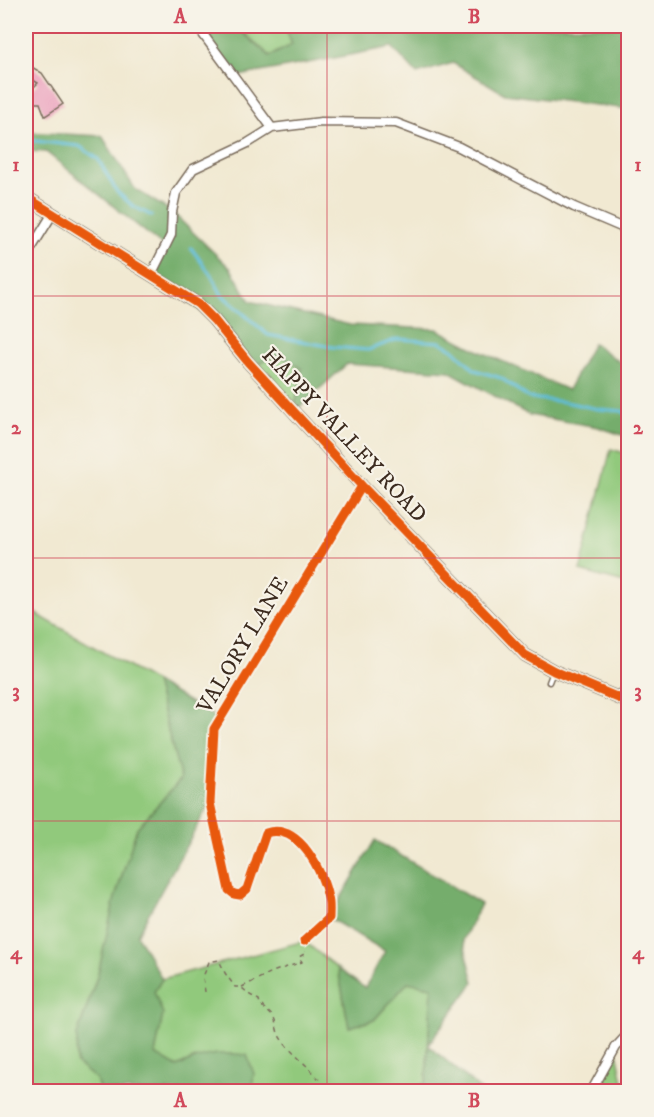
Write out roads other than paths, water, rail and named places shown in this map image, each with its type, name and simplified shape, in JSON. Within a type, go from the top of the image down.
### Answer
[{"type":"street","points":[[197,26],[272,128]]},
{"type":"street","points":[[151,275],[171,235],[176,193],[193,169],[248,143],[272,128],[321,122],[396,123],[459,147],[574,207],[628,230]]},
{"type":"street","name":"HAPPY VALLEY ROAD","points":[[26,197],[198,304],[362,486],[525,655],[554,672],[628,702]]},
{"type":"street","points":[[26,257],[53,213]]},
{"type":"street","name":"VALORY LANE","points":[[304,941],[329,918],[329,899],[320,872],[293,835],[280,831],[266,833],[247,889],[240,895],[229,890],[210,803],[214,729],[362,486]]},
{"type":"street","points":[[591,1092],[616,1047],[628,1034]]},
{"type":"lane","points":[[549,682],[554,672]]},
{"type":"lane","points":[[613,695],[628,687]]},
{"type":"waterway","points":[[26,140],[79,146],[98,159],[117,192],[133,206],[152,216]]},
{"type":"waterway","points":[[191,248],[211,275],[222,295],[268,335],[333,347],[368,350],[398,339],[440,342],[453,349],[475,370],[501,378],[529,398],[622,411],[628,415]]}]
